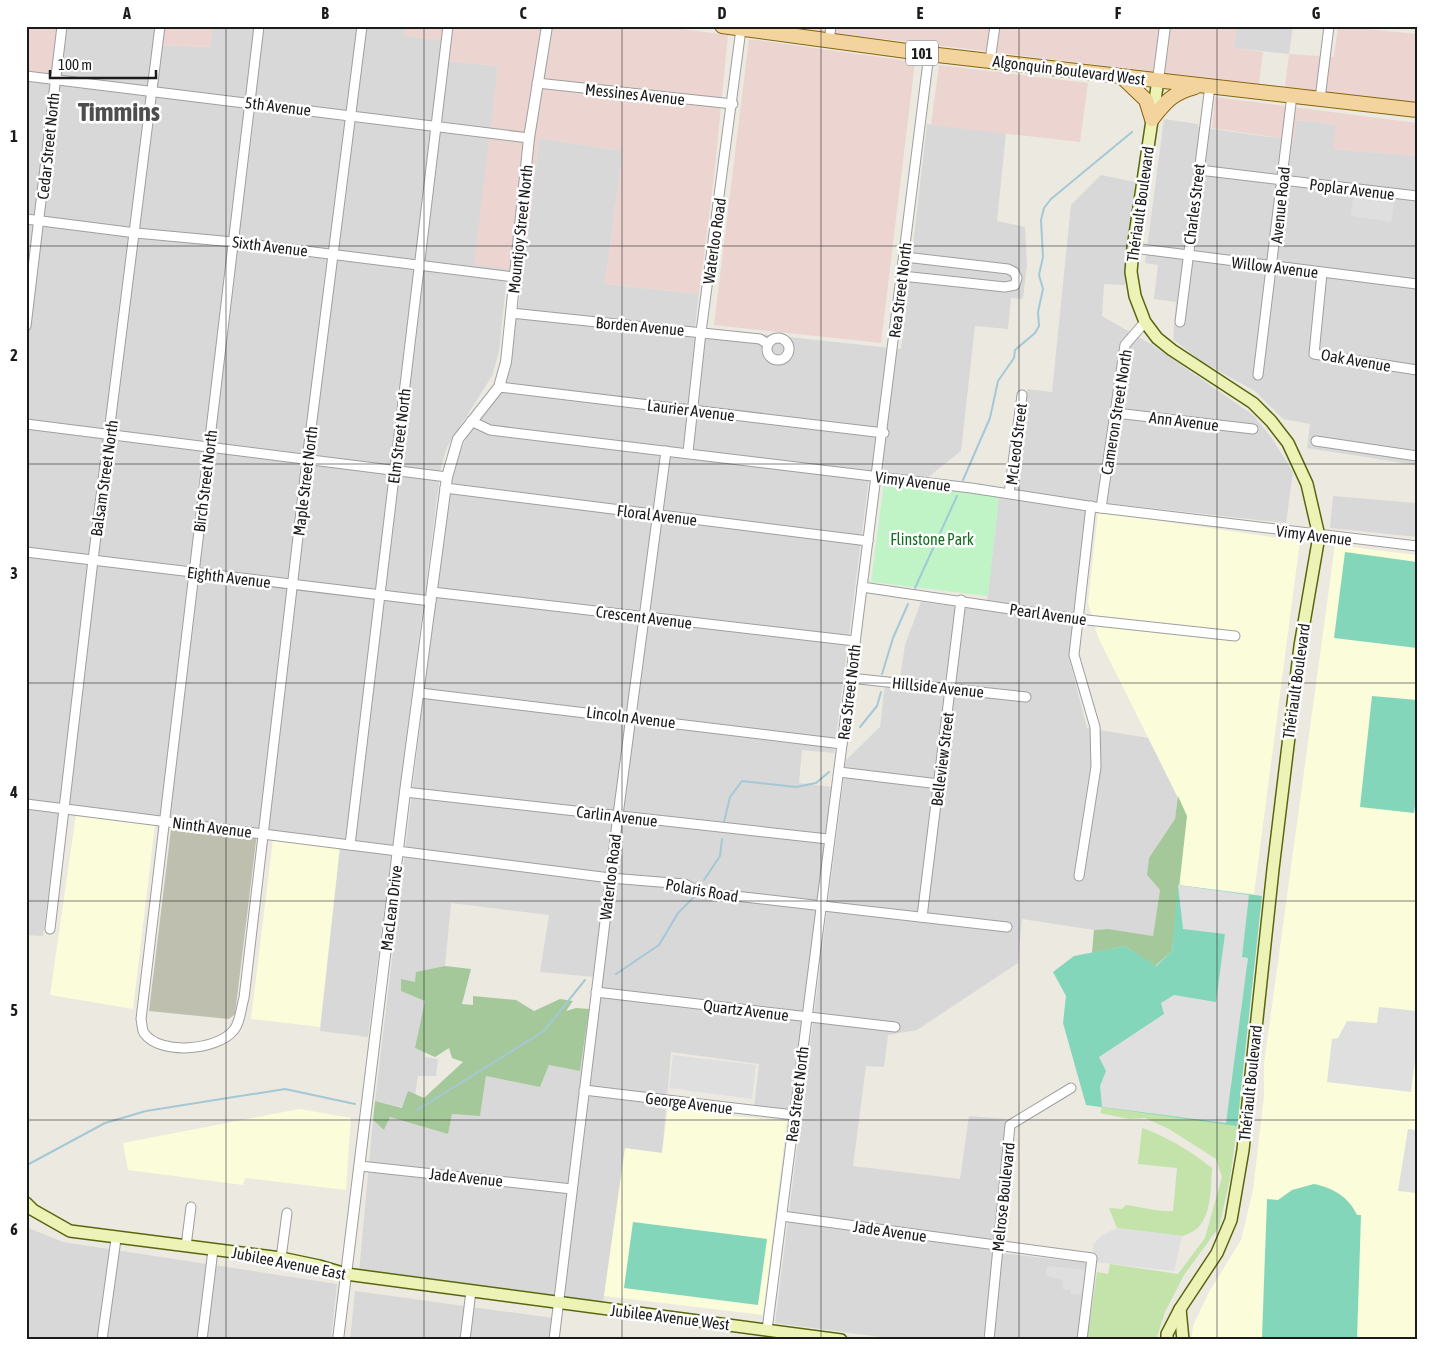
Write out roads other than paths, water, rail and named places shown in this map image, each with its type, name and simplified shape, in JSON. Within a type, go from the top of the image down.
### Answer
[{"type":"main road","name":"Algonquin Boulevard West","points":[[722,26],[929,54],[1417,110]]},
{"type":"main road","points":[[1121,76],[1146,100],[1152,119]]},
{"type":"main road","name":"Thériault Boulevard","points":[[1158,80],[1132,248],[1135,296],[1145,322],[1157,338],[1172,350],[1253,403],[1271,421],[1288,443],[1307,484],[1319,536],[1300,646],[1242,1159],[1231,1220],[1220,1245],[1180,1309],[1166,1338]]},
{"type":"main road","points":[[1152,119],[1164,103],[1179,92],[1205,86]]},
{"type":"main road","name":"Jubilee Avenue East","points":[[28,1209],[70,1231],[116,1239],[281,1258],[320,1266],[346,1274],[559,1303]]},
{"type":"main road","name":"Jubilee Avenue West","points":[[559,1303],[841,1340]]},
{"type":"main road","points":[[1180,1309],[1183,1340]]},
{"type":"street","name":"Cedar Street North","points":[[26,326],[62,26]]},
{"type":"street","name":"Balsam Street North","points":[[50,929],[93,560],[136,233],[160,26]]},
{"type":"street","name":"Birch Street North","points":[[252,937],[244,998],[235,1030],[224,1040],[208,1046],[189,1048],[154,1043],[144,1033],[141,1018],[152,936],[163,821],[259,26]]},
{"type":"street","name":"Maple Street North","points":[[252,937],[307,460],[362,26]]},
{"type":"street","name":"Elm Street North","points":[[350,845],[448,26]]},
{"type":"street","name":"Mountjoy Street North","points":[[471,422],[499,387],[506,362],[529,138],[536,83],[547,26]]},
{"type":"street","points":[[829,41],[831,26]]},
{"type":"street","points":[[990,61],[995,26]]},
{"type":"street","points":[[1158,80],[1165,26]]},
{"type":"street","points":[[1320,99],[1329,26]]},
{"type":"street","name":"Waterloo Road","points":[[688,452],[741,29]]},
{"type":"street","name":"Rea Street North","points":[[768,1330],[828,839],[839,772],[868,541],[884,433],[929,54]]},
{"type":"street","name":"5th Avenue","points":[[26,76],[529,138]]},
{"type":"street","name":"Messines Avenue","points":[[536,83],[733,104]]},
{"type":"street","name":"Charles Street","points":[[1180,322],[1198,170],[1205,86]]},
{"type":"street","name":"Avenue Road","points":[[1258,375],[1273,267],[1292,95]]},
{"type":"street","name":"Poplar Avenue","points":[[1198,170],[1417,196]]},
{"type":"street","name":"Sixth Avenue","points":[[26,220],[233,242],[514,277]]},
{"type":"street","name":"Willow Avenue","points":[[1132,248],[1417,284]]},
{"type":"street","points":[[902,276],[1005,287],[1015,285],[1017,278],[1014,272],[1008,269],[905,257]]},
{"type":"street","name":"Oak Avenue","points":[[1322,273],[1314,354],[1417,370]]},
{"type":"street","name":"Borden Avenue","points":[[511,314],[702,332],[760,339],[768,344]]},
{"type":"street","name":"Cameron Street North","points":[[1101,508],[1125,346],[1145,322]]},
{"type":"street","name":"Laurier Avenue","points":[[499,387],[884,433]]},
{"type":"street","name":"McLeod Street","points":[[1009,493],[1022,395]]},
{"type":"street","name":"Ann Avenue","points":[[1116,413],[1253,429]]},
{"type":"street","points":[[446,482],[458,439],[471,422]]},
{"type":"street","name":"Vimy Avenue","points":[[471,422],[490,430],[666,452],[688,452],[1009,493],[1101,508],[1319,536],[1417,546]]},
{"type":"street","name":"Floral Avenue","points":[[26,424],[394,471],[446,482],[658,515],[868,541]]},
{"type":"street","points":[[1316,441],[1417,456]]},
{"type":"street","name":"Waterloo Road","points":[[554,1340],[610,878],[666,452]]},
{"type":"street","name":"MacLean Drive","points":[[338,1340],[405,792],[420,692],[446,482]]},
{"type":"street","points":[[1080,876],[1096,767],[1094,727],[1074,655],[1091,506]]},
{"type":"street","name":"Eighth Avenue","points":[[26,552],[380,595],[432,597]]},
{"type":"street","name":"Pearl Avenue","points":[[862,587],[908,592],[1078,619],[1235,636]]},
{"type":"street","name":"Crescent Avenue","points":[[432,597],[855,641]]},
{"type":"street","name":"Belleview Street","points":[[922,917],[961,600]]},
{"type":"street","name":"Hillside Avenue","points":[[850,678],[1026,697]]},
{"type":"street","name":"Lincoln Avenue","points":[[420,692],[842,744]]},
{"type":"street","points":[[839,772],[939,784]]},
{"type":"street","name":"Carlin Avenue","points":[[405,792],[828,839]]},
{"type":"street","name":"Ninth Avenue","points":[[26,804],[398,851]]},
{"type":"street","name":"Polaris Road","points":[[398,851],[610,878],[684,884],[700,892],[1007,927]]},
{"type":"street","name":"Quartz Avenue","points":[[596,992],[895,1027]]},
{"type":"street","name":"Melrose Boulevard","points":[[989,1340],[1010,1125],[1071,1088]]},
{"type":"street","name":"George Avenue","points":[[584,1090],[794,1115]]},
{"type":"street","name":"Jade Avenue","points":[[360,1166],[572,1189]]},
{"type":"street","points":[[186,1246],[191,1207]]},
{"type":"street","points":[[281,1258],[287,1213]]},
{"type":"street","name":"Jade Avenue","points":[[782,1216],[999,1247],[1092,1258],[1082,1340]]},
{"type":"street","points":[[102,1340],[116,1239]]},
{"type":"street","points":[[202,1340],[213,1250]]},
{"type":"street","points":[[466,1340],[471,1291]]},
{"type":"waterway","points":[[963,480],[990,418],[998,381],[1014,358],[1015,350],[1035,333],[1039,326],[1038,312],[1043,289],[1039,275],[1043,257],[1041,220],[1044,208],[1051,199],[1132,132]]},
{"type":"waterway","points":[[915,588],[957,496]]},
{"type":"waterway","points":[[882,674],[893,638],[908,604]]},
{"type":"waterway","points":[[860,727],[877,706],[881,692]]},
{"type":"waterway","points":[[724,822],[730,797],[742,781],[796,787],[816,783],[829,772]]},
{"type":"waterway","points":[[704,880],[720,856],[722,839]]},
{"type":"waterway","points":[[616,974],[659,945],[678,913],[694,897]]},
{"type":"waterway","points":[[417,1110],[544,1031],[585,980]]},
{"type":"waterway","points":[[29,1164],[105,1123],[146,1111],[285,1089],[355,1104]]},
{"type":"district","name":"Timmins","points":[[119,112]]},
{"type":"park label","name":"Flinstone Park","points":[[932,539]]}]
